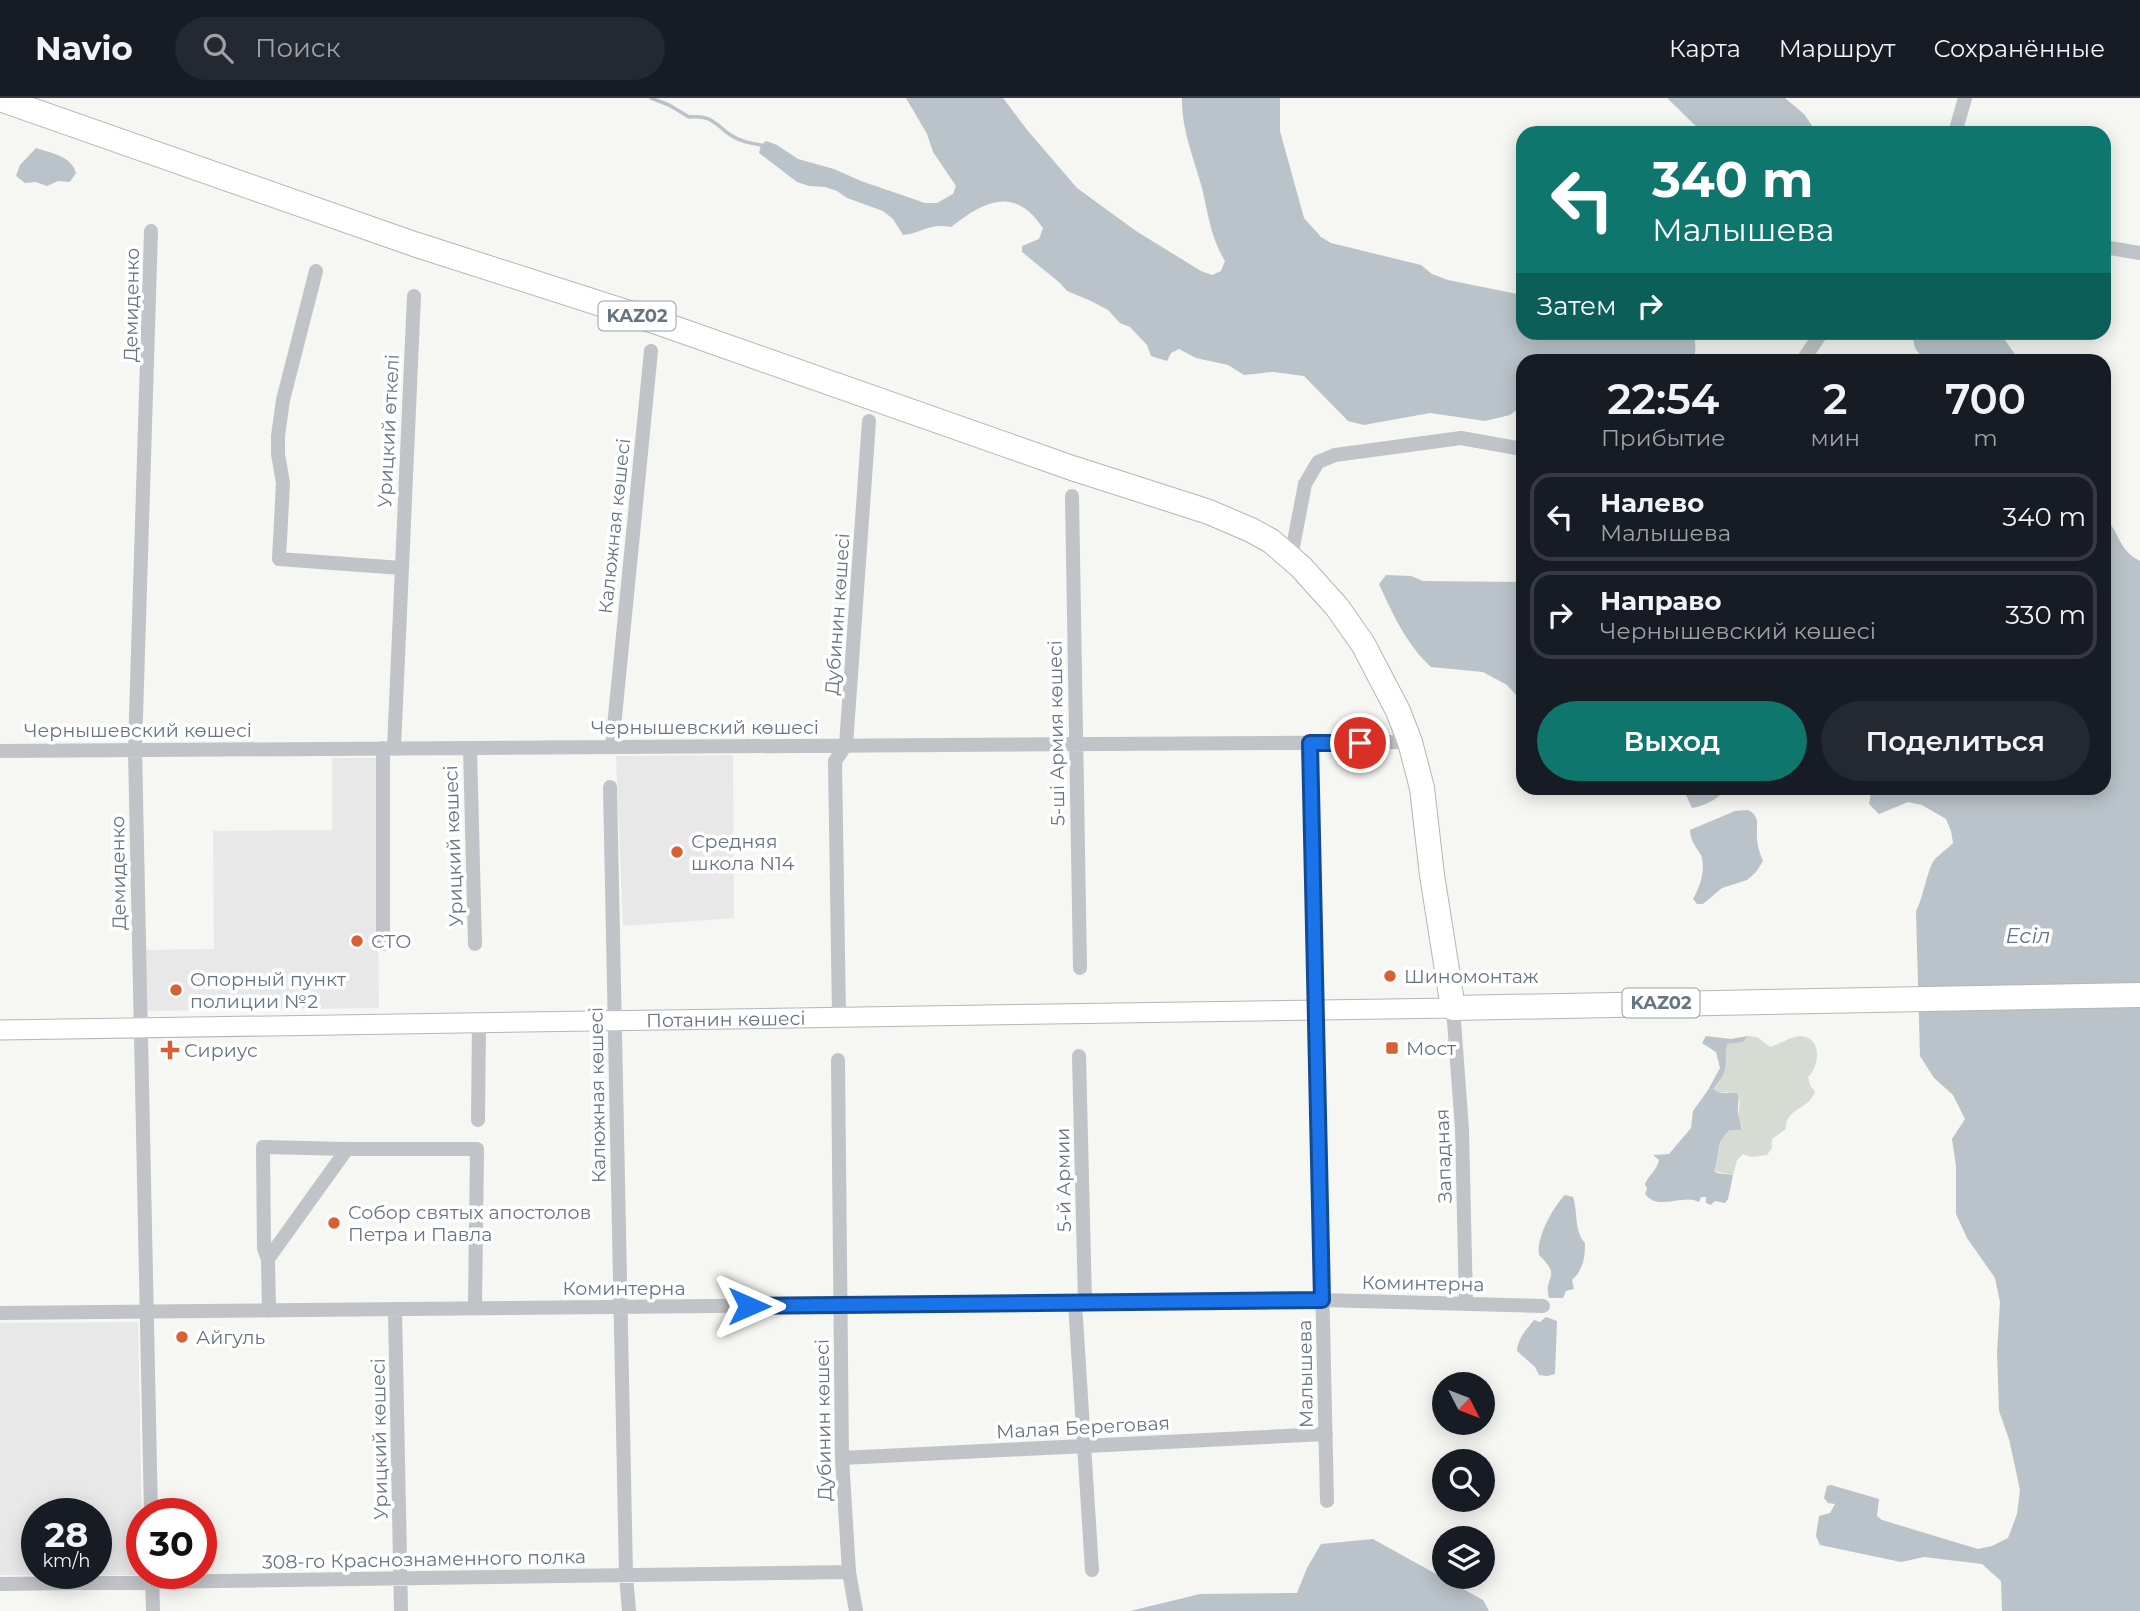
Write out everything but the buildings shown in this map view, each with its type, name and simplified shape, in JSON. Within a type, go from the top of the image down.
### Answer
[{"type":"highway","name":"KAZ02","points":[[0,99],[414,244],[654,321],[1072,468],[1209,512],[1271,541],[1291,557],[1337,607],[1363,644],[1398,711],[1410,742],[1422,788],[1432,875],[1453,1008],[2140,995]]},
{"type":"main road","name":"Потанин көшесі","points":[[0,1030],[1453,1008]]},
{"type":"street","points":[[1957,126],[1965,98]]},
{"type":"street","name":"Демиденко","points":[[151,231],[135,749],[151,1498]]},
{"type":"street","points":[[2111,248],[2140,253]]},
{"type":"street","points":[[316,271],[281,418],[278,454],[283,483],[279,559],[401,568]]},
{"type":"street","name":"Урицкий өткелі","points":[[383,944],[388,748],[401,568],[414,296]]},
{"type":"street","name":"Калюжная көшесі","points":[[612,747],[650,351]]},
{"type":"street","name":"Дубинин көшесі","points":[[839,1017],[835,761],[846,745],[869,421]]},
{"type":"street","points":[[1291,557],[1305,484],[1318,462],[1335,454],[1461,438],[1516,448]]},
{"type":"street","name":"5-ші Армия көшесі","points":[[1072,496],[1080,968]]},
{"type":"street","name":"Чернышевский көшесі","points":[[0,751],[1410,742]]},
{"type":"street","name":"Малышева","points":[[1310,743],[1327,1501]]},
{"type":"street","name":"Урицкий көшесі","points":[[470,748],[475,944]]},
{"type":"street","name":"Калюжная көшесі","points":[[610,788],[626,1575],[629,1611]]},
{"type":"street","name":"Западная","points":[[1453,1008],[1462,1129],[1466,1304]]},
{"type":"street","points":[[478,1121],[479,1023]]},
{"type":"street","name":"5-й Армии","points":[[1079,1056],[1080,1302],[1084,1446],[1092,1570]]},
{"type":"street","name":"Дубинин көшесі","points":[[838,1060],[842,1458],[849,1572],[856,1611]]},
{"type":"street","points":[[269,1311],[268,1259],[264,1248],[263,1147],[477,1149],[475,1308]]},
{"type":"street","points":[[268,1259],[347,1149]]},
{"type":"street","name":"Коминтерна","points":[[0,1313],[1322,1300],[1543,1306]]},
{"type":"street","name":"Урицкий көшесі","points":[[396,1309],[401,1611]]},
{"type":"street","name":"Малая Береговая","points":[[842,1458],[1326,1434]]},
{"type":"street","name":"308-го Краснознаменного полка","points":[[217,1578],[400,1579],[849,1572]]},
{"type":"street","name":"308-го Краснознаменного полка","points":[[0,1584],[126,1579]]},
{"type":"street","points":[[152,1589],[153,1611]]},
{"type":"shaded area","name":"Средняя школа N14","points":[[733,755],[734,918],[623,926],[616,756]]},
{"type":"shaded area","points":[[332,758],[376,758],[379,1008],[148,1011],[146,950],[214,949],[213,831],[332,830]]},
{"type":"shaded area","points":[[1748,1036],[1757,1037],[1770,1047],[1794,1037],[1809,1038],[1817,1054],[1815,1067],[1808,1077],[1815,1092],[1807,1103],[1792,1113],[1786,1122],[1786,1129],[1772,1139],[1772,1148],[1767,1155],[1751,1157],[1743,1154],[1737,1160],[1733,1175],[1714,1171],[1725,1135],[1730,1130],[1741,1130],[1738,1117],[1740,1101],[1728,1092],[1720,1093],[1713,1089],[1723,1073],[1727,1044],[1743,1042]]},
{"type":"shaded area","points":[[138,1322],[141,1498],[126,1498],[126,1575],[112,1575],[112,1498],[21,1498],[21,1575],[0,1575],[0,1323]]},
{"type":"water","points":[[906,98],[1003,98],[1077,188],[1136,231],[1212,275],[1221,271],[1225,261],[1213,235],[1184,121],[1182,98],[1280,98],[1280,131],[1304,218],[1321,237],[1331,243],[1421,265],[1432,274],[1448,280],[1516,294],[1516,340],[1694,340],[1694,354],[1516,354],[1516,410],[1510,415],[1485,421],[1430,413],[1364,425],[1348,421],[1304,376],[1273,372],[1244,375],[1228,365],[1196,358],[1179,349],[1171,353],[1167,361],[1151,356],[1147,345],[1130,327],[1120,323],[1108,310],[1067,291],[1022,252],[1022,246],[1039,239],[1043,228],[1022,206],[1011,202],[988,204],[951,227],[931,227],[903,235],[893,219],[883,211],[847,198],[837,191],[797,182],[759,153],[761,145],[766,141],[798,159],[834,169],[925,203],[937,203],[953,194],[956,186],[933,152],[927,134]]},
{"type":"water","points":[[1667,98],[1785,98],[1804,114],[1812,126],[1696,126]]},
{"type":"water","points":[[36,148],[66,159],[74,167],[76,173],[70,182],[58,181],[47,186],[36,182],[25,183],[16,176],[20,165]]},
{"type":"water","points":[[1913,340],[2005,340],[2015,354],[1920,354]]},
{"type":"water","name":"Есіл","points":[[2111,526],[2127,551],[2140,561],[2140,1611],[2002,1611],[2001,1581],[1982,1564],[1924,1557],[1901,1562],[1820,1545],[1816,1536],[1819,1516],[1830,1513],[1835,1504],[1828,1503],[1824,1498],[1827,1486],[1831,1485],[1879,1499],[1877,1516],[1882,1520],[1978,1549],[1992,1546],[2008,1538],[2017,1514],[2020,1490],[2009,1439],[1999,1411],[1997,1353],[2000,1302],[1995,1278],[1967,1238],[1956,1214],[1956,1166],[1952,1139],[1965,1119],[1953,1095],[1934,1078],[1920,1056],[1916,911],[1933,862],[1953,843],[1951,831],[1946,819],[1922,805],[1908,802],[1879,814],[1869,804],[1871,795],[2111,795]]},
{"type":"water","points":[[1386,575],[1411,576],[1423,581],[1516,582],[1516,695],[1507,685],[1483,672],[1431,667],[1407,639],[1379,584]]},
{"type":"water","points":[[1686,795],[1720,795],[1702,806],[1692,808]]},
{"type":"water","points":[[1748,810],[1757,821],[1758,843],[1763,861],[1747,880],[1722,888],[1703,904],[1697,904],[1693,899],[1702,878],[1703,866],[1690,830],[1735,811]]},
{"type":"water","points":[[1706,1036],[1731,1039],[1748,1036],[1743,1042],[1727,1044],[1724,1072],[1713,1089],[1720,1093],[1737,1093],[1738,1099],[1741,1130],[1730,1130],[1725,1135],[1720,1144],[1714,1171],[1733,1175],[1728,1199],[1725,1203],[1715,1201],[1711,1205],[1706,1203],[1706,1197],[1701,1197],[1699,1202],[1685,1199],[1657,1202],[1645,1194],[1645,1184],[1659,1160],[1653,1155],[1669,1154],[1691,1128],[1693,1111],[1720,1068],[1716,1052],[1702,1043]]},
{"type":"water","points":[[1565,1195],[1573,1197],[1578,1227],[1585,1243],[1584,1259],[1579,1272],[1572,1280],[1574,1289],[1566,1291],[1563,1298],[1549,1298],[1551,1273],[1539,1255],[1540,1240],[1546,1223]]},
{"type":"water","points":[[1546,1317],[1557,1321],[1555,1374],[1547,1376],[1539,1375],[1535,1367],[1517,1351],[1521,1338],[1534,1320],[1540,1322]]},
{"type":"water","points":[[1373,1539],[1432,1572],[1432,1589],[1463,1589],[1483,1600],[1489,1611],[1130,1611],[1200,1594],[1297,1593],[1321,1544]]},
{"type":"waterway","points":[[651,98],[689,117],[711,120],[740,140],[761,145]]},
{"type":"place","name":"Средняя школа N14","points":[[677,852]]},
{"type":"place","name":"СТО","points":[[357,941]]},
{"type":"place","name":"Шиномонтаж","points":[[1390,976]]},
{"type":"place","name":"Опорный пункт полиции №2","points":[[176,990]]},
{"type":"place","name":"Мост","points":[[1392,1048]]},
{"type":"place","name":"Сириус","points":[[170,1050]]},
{"type":"place","name":"Собор святых апостолов Петра и Павла","points":[[334,1223]]},
{"type":"place","name":"Айгуль","points":[[182,1337]]},
{"type":"route","points":[[749,1306],[1322,1300],[1310,743],[1360,743]]}]
